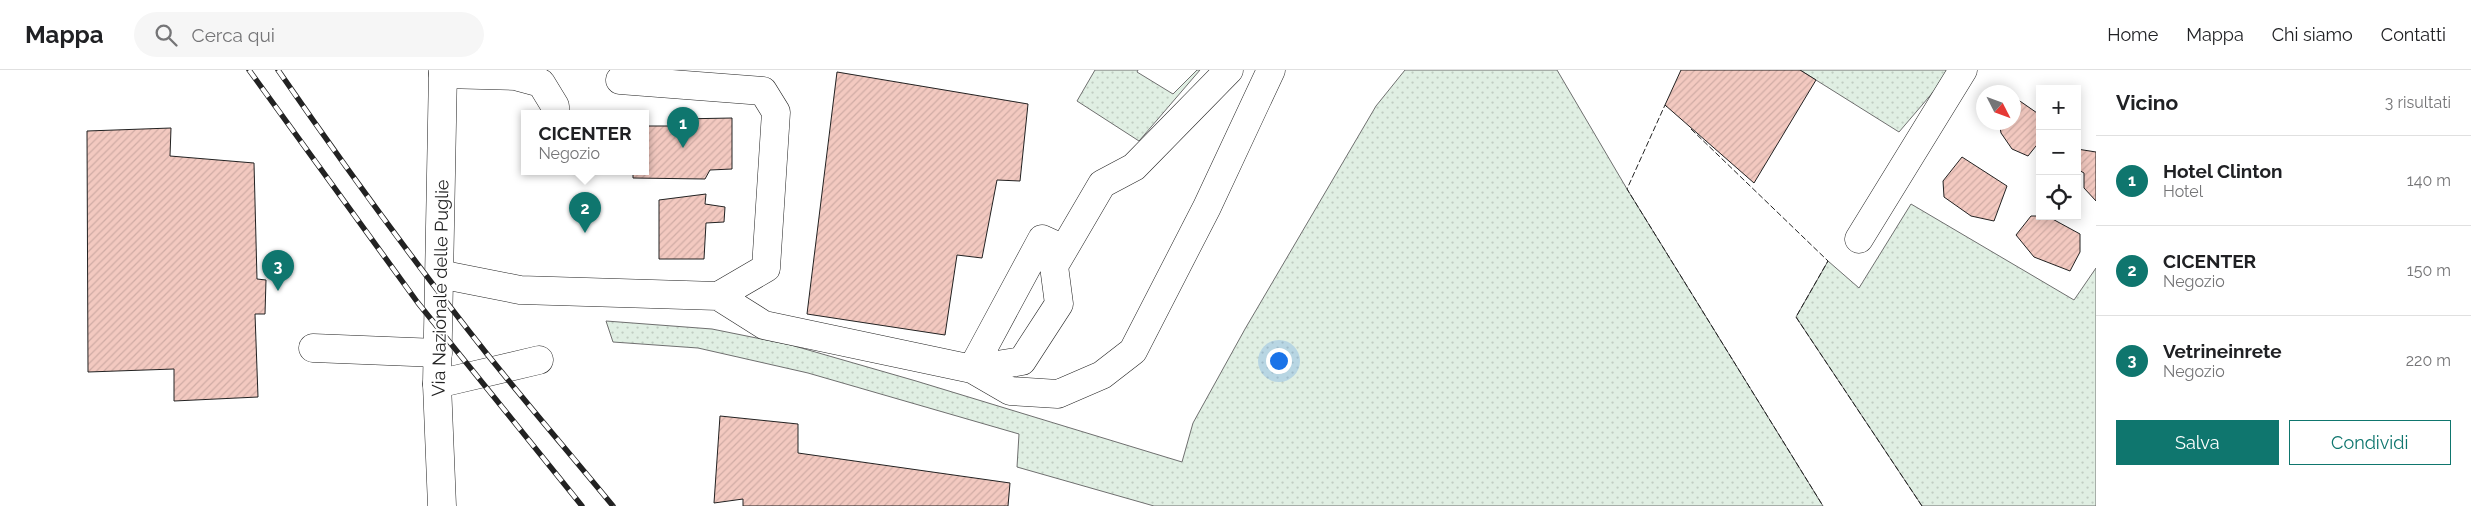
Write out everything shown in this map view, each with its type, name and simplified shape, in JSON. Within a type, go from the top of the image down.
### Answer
[{"type":"main road","points":[[972,369],[1022,361],[1059,304],[1054,266],[1102,184],[1134,167],[1229,70]]},
{"type":"main road","points":[[439,274],[520,290],[718,296],[764,325],[972,369],[1010,391],[1058,394],[1102,375],[1133,351],[1207,207],[1271,70]]},
{"type":"main road","points":[[1859,239],[1963,70]]},
{"type":"main road","points":[[443,72],[515,76],[541,83],[555,106],[555,110]]},
{"type":"main road","name":"Via Nazionale delle Puglie","points":[[442,506],[437,384],[443,72]]},
{"type":"main road","points":[[620,80],[763,91],[776,112],[766,268],[718,296]]},
{"type":"main road","points":[[972,369],[1042,239],[1064,249]]},
{"type":"main road","points":[[313,348],[438,353]]},
{"type":"main road","points":[[437,384],[539,360]]},
{"type":"green space","points":[[1095,70],[1138,70],[1137,72],[1173,94],[1197,70],[1200,70],[1139,141],[1077,101]]},
{"type":"green space","points":[[1405,70],[1557,70],[1627,189],[1823,506],[1154,506],[1017,467],[1019,434],[808,373],[698,348],[613,342],[606,321],[712,329],[791,345],[1182,462],[1193,423],[1245,329],[1376,106]]},
{"type":"green space","points":[[1800,70],[1952,70],[1899,132]]},
{"type":"green space","points":[[1911,204],[2074,300],[2096,268],[2096,506],[1922,506],[1796,317],[1828,261],[1859,288]]},
{"type":"building","points":[[1681,70],[1800,70],[1816,80],[1754,183],[1665,105]]},
{"type":"building","points":[[837,72],[1028,104],[1020,181],[997,180],[982,258],[957,255],[945,335],[807,314]]},
{"type":"building","points":[[2021,102],[2036,112],[2036,146],[2028,156],[2012,149],[2000,130],[2021,130]]},
{"type":"building","points":[[732,118],[732,169],[710,170],[705,179],[633,178],[633,175],[649,175],[649,126],[679,126],[679,119]]},
{"type":"building","points":[[171,128],[170,156],[254,163],[257,279],[266,280],[265,314],[255,314],[258,397],[174,401],[174,369],[88,372],[87,131]]},
{"type":"building","points":[[2081,150],[2096,152],[2096,201],[2084,188],[2084,173],[2081,171]]},
{"type":"building","points":[[1962,157],[2007,186],[1994,221],[1971,216],[1944,197],[1943,181]]},
{"type":"building","points":[[706,194],[705,204],[725,207],[724,222],[706,223],[704,259],[659,259],[659,200]]},
{"type":"building","points":[[2031,216],[2036,216],[2036,220],[2054,220],[2080,234],[2080,252],[2070,271],[2034,257],[2016,235]]},
{"type":"building","points":[[720,416],[798,424],[798,453],[1010,483],[1008,506],[743,506],[743,499],[714,503]]},
{"type":"railway","points":[[249,70],[418,303],[582,506]]},
{"type":"railway","points":[[278,70],[406,249],[502,373],[613,506]]},
{"type":"fence","points":[[1667,107],[1665,105],[1627,189],[1823,506]]},
{"type":"fence","points":[[1691,129],[1828,261],[1796,317],[1922,506]]},
{"type":"place","name":"Hotel Clinton","points":[[683,148]]},
{"type":"place","name":"CICENTER","points":[[585,233]]},
{"type":"place","name":"Vetrineinrete","points":[[278,291]]}]
